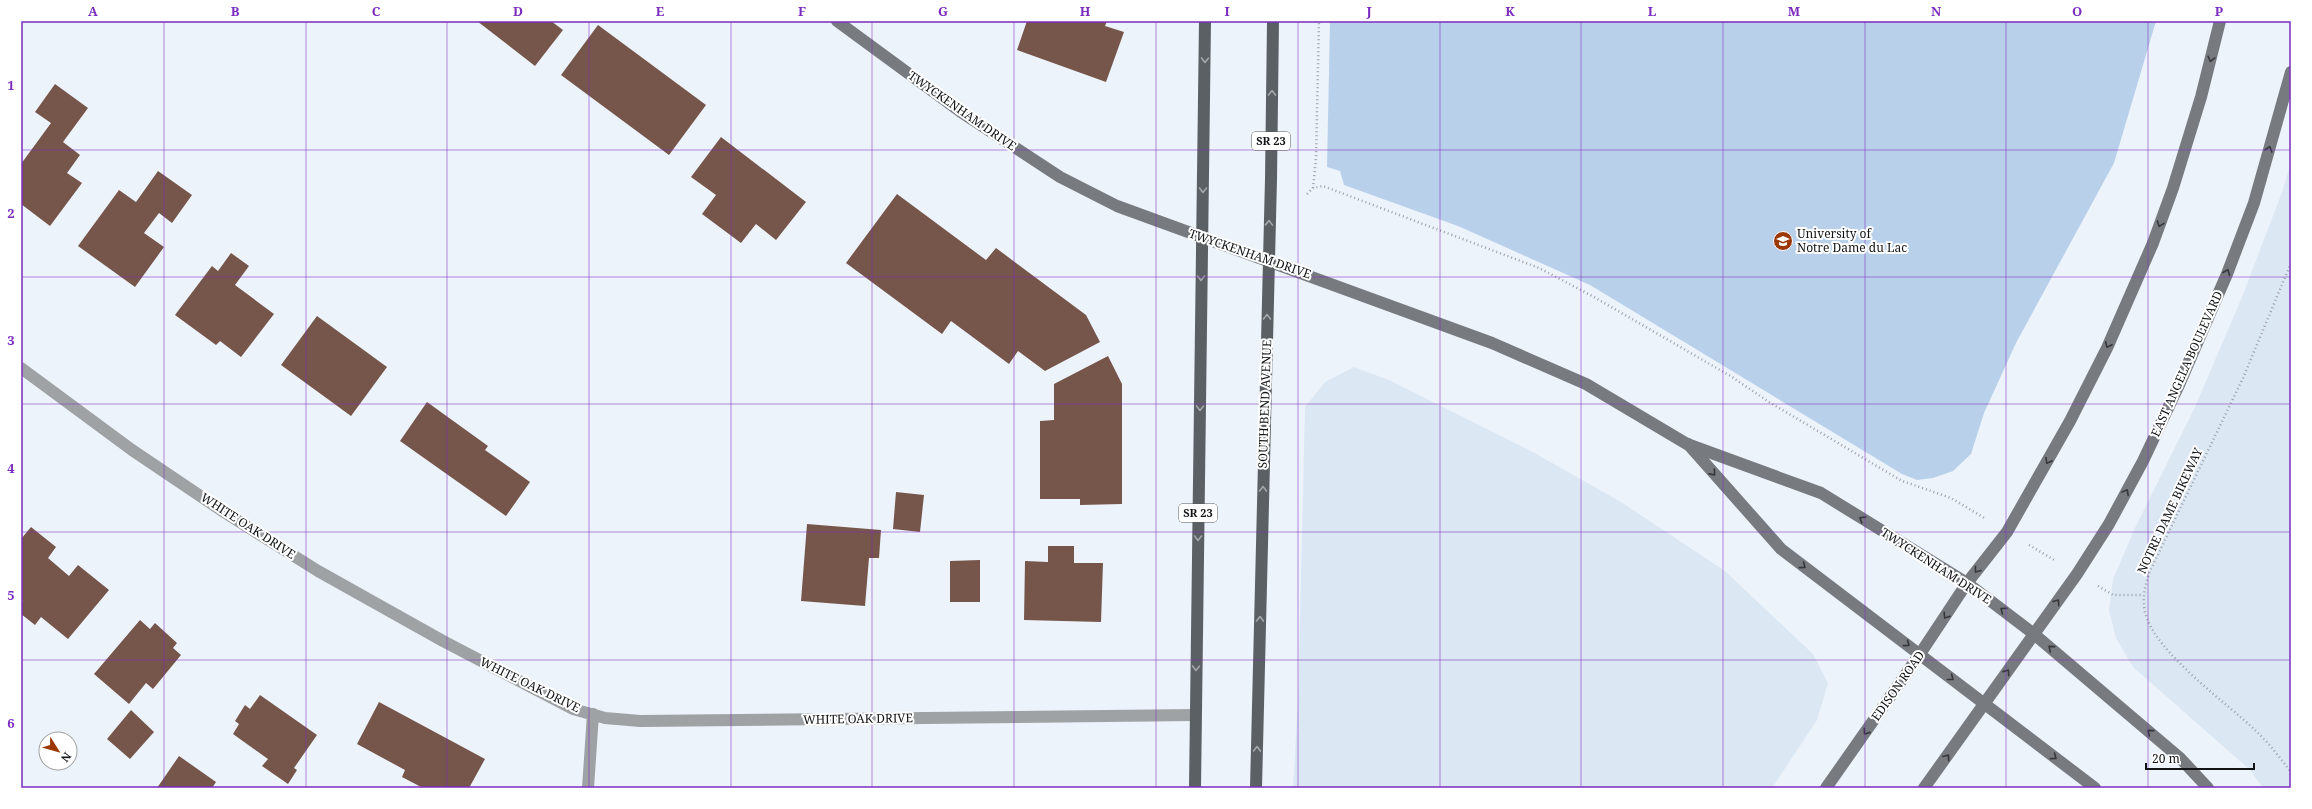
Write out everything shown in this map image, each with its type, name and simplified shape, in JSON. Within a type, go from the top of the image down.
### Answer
[{"type":"main road","name":"SR 23","points":[[1195,788],[1205,21]]},
{"type":"main road","name":"SOUTH BEND AVENUE","points":[[1256,788],[1271,179],[1273,21]]},
{"type":"street","name":"TWYCKENHAM DRIVE","points":[[837,21],[961,112],[1060,177],[1118,206],[1268,262],[1310,275],[1492,343],[1586,384],[1687,444],[1821,493],[1967,583],[2034,634],[2180,758],[2208,788]]},
{"type":"street","points":[[1967,583],[2007,532],[2074,415],[2107,348],[2153,243],[2173,188],[2199,104],[2220,21]]},
{"type":"street","name":"EAST ANGELA BOULEVARD","points":[[2034,634],[2077,574],[2109,524],[2143,461],[2178,387],[2227,274],[2254,203],[2291,72]]},
{"type":"street","name":"WHITE OAK DRIVE","points":[[21,368],[132,450],[224,512],[318,571],[450,645],[573,708],[605,718],[640,721],[1195,715]]},
{"type":"street","name":"TWYCKENHAM DRIVE","points":[[1687,444],[1780,549],[2095,788]]},
{"type":"street","name":"EDISON ROAD","points":[[1826,788],[1920,654],[1967,583]]},
{"type":"street","points":[[1924,788],[2034,634]]},
{"type":"street","points":[[588,788],[593,714]]},
{"type":"path","points":[[1313,188],[1316,158],[1319,21]]},
{"type":"path","points":[[1307,194],[1313,188],[1323,186],[1539,268],[1594,296],[1719,369],[1770,402],[1902,481],[1951,498],[2112,595],[2143,595]]},
{"type":"path","name":"NOTRE DAME BIKEWAY","points":[[2291,263],[2243,378],[2150,570],[2143,595],[2146,613],[2152,627],[2177,660],[2256,731],[2291,772]]},
{"type":"shaded area","name":"University of Notre Dame du Lac","points":[[1330,21],[2156,21],[2114,163],[2016,343],[1984,413],[1971,454],[1953,471],[1933,478],[1917,480],[1902,474],[1590,285],[1458,226],[1344,185],[1340,171],[1327,167]]},
{"type":"shaded area","points":[[2291,162],[2291,788],[2263,788],[2250,770],[2133,667],[2116,638],[2109,611],[2113,579],[2135,528],[2195,407],[2242,297],[2282,192]]},
{"type":"shaded area","points":[[1354,367],[1389,380],[1531,451],[1621,502],[1725,571],[1813,654],[1828,683],[1817,720],[1772,788],[1293,788],[1298,702],[1305,407],[1325,382]]},
{"type":"building","points":[[477,21],[551,21],[563,30],[535,66]]},
{"type":"building","points":[[1027,21],[1107,21],[1105,26],[1124,32],[1106,82],[1017,50]]},
{"type":"building","points":[[598,25],[706,105],[669,155],[561,75]]},
{"type":"building","points":[[55,84],[88,108],[63,142],[80,155],[67,173],[82,183],[50,226],[21,204],[21,164],[51,123],[35,112]]},
{"type":"building","points":[[721,137],[806,202],[776,240],[756,224],[741,243],[702,214],[716,195],[691,177]]},
{"type":"building","points":[[158,171],[192,195],[172,223],[159,213],[144,233],[164,247],[135,287],[78,246],[119,190],[136,202]]},
{"type":"building","points":[[897,194],[986,260],[996,248],[1086,315],[1100,342],[1045,371],[1018,351],[1009,364],[951,321],[942,334],[846,263]]},
{"type":"building","points":[[231,253],[249,266],[235,285],[274,314],[241,357],[220,341],[216,345],[175,315],[212,266],[218,271]]},
{"type":"building","points":[[317,316],[387,367],[351,416],[281,365]]},
{"type":"building","points":[[1108,356],[1122,384],[1122,504],[1080,505],[1080,499],[1040,499],[1040,421],[1054,420],[1054,384]]},
{"type":"building","points":[[427,402],[488,446],[485,450],[530,482],[506,516],[400,441]]},
{"type":"building","points":[[896,492],[924,495],[920,532],[893,529]]},
{"type":"building","points":[[807,524],[881,530],[879,558],[869,558],[865,606],[801,601]]},
{"type":"building","points":[[31,527],[56,547],[48,558],[69,576],[78,565],[109,590],[68,639],[41,617],[35,625],[21,614],[21,604],[23,601],[21,600],[21,539]]},
{"type":"building","points":[[1048,546],[1074,546],[1074,563],[1103,563],[1101,622],[1024,620],[1025,561],[1048,562]]},
{"type":"building","points":[[980,560],[980,602],[950,602],[950,561]]},
{"type":"building","points":[[140,620],[150,629],[155,623],[177,643],[173,648],[181,655],[153,689],[146,683],[129,704],[94,674]]},
{"type":"building","points":[[260,695],[317,735],[294,768],[297,770],[288,784],[262,766],[268,759],[233,734],[239,724],[235,721],[245,705],[250,709]]},
{"type":"building","points":[[379,702],[485,759],[469,788],[423,788],[402,777],[405,770],[357,744]]},
{"type":"building","points":[[131,710],[154,732],[130,759],[107,739]]},
{"type":"building","points":[[179,756],[216,782],[212,788],[157,788]]},
{"type":"place","name":"University of Notre Dame du Lac","points":[[1783,241]]}]
